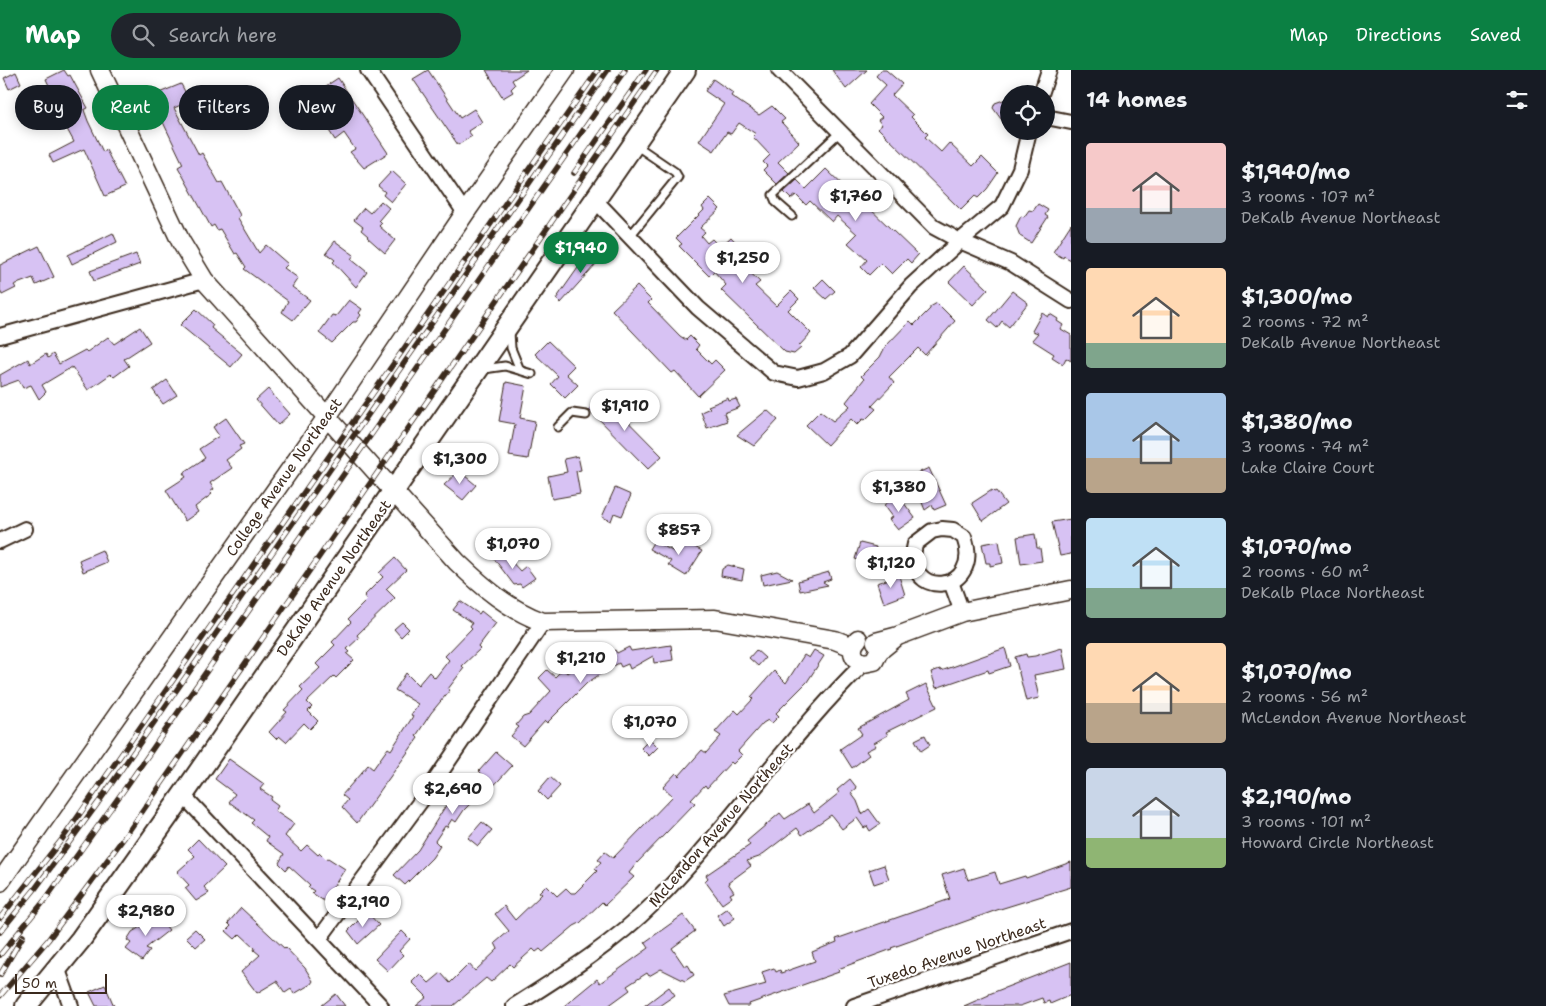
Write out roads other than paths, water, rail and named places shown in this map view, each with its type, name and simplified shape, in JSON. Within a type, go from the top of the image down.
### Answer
[{"type":"main road","name":"DeKalb Avenue Northeast","points":[[26,1006],[58,970],[183,795],[685,70]]},
{"type":"street","points":[[100,70],[181,242],[204,280],[457,562],[491,594],[520,613],[543,622],[715,619],[867,644],[895,638],[962,612],[1071,590]]},
{"type":"street","points":[[368,70],[465,213]]},
{"type":"street","name":"College Avenue Northeast","points":[[0,882],[327,417],[465,213],[565,70]]},
{"type":"street","points":[[779,70],[934,227],[960,241],[1010,263],[1071,301]]},
{"type":"street","points":[[1044,85],[1048,70]]},
{"type":"street","points":[[1055,119],[1071,122]]},
{"type":"street","points":[[595,200],[698,308],[774,373],[798,378],[824,371],[850,356],[911,286],[1002,206],[1020,169],[1028,140]]},
{"type":"street","points":[[0,336],[204,280]]},
{"type":"street","points":[[0,541],[25,529]]},
{"type":"street","points":[[954,530],[964,537],[969,558],[961,575],[951,582],[940,584],[928,583],[919,575],[913,554],[915,544],[932,531],[954,530]]},
{"type":"street","points":[[951,582],[962,612]]},
{"type":"street","points":[[319,938],[426,794],[543,622]]},
{"type":"street","name":"McLendon Avenue Northeast","points":[[514,1006],[581,964],[654,904],[744,802],[840,687],[864,663],[856,659],[867,644]]},
{"type":"street","points":[[183,795],[319,938],[380,1006]]},
{"type":"street","name":"Tuxedo Avenue Northeast","points":[[854,1006],[1071,931]]},
{"type":"street","points":[[58,970],[71,1006]]},
{"type":"lane","points":[[792,216],[776,202],[773,195],[840,132]]},
{"type":"lane","points":[[630,236],[678,178],[675,172],[634,144]]},
{"type":"lane","points":[[509,323],[512,348],[520,370]]},
{"type":"lane","points":[[477,371],[491,366],[506,366],[532,374]]},
{"type":"lane","points":[[558,427],[572,413],[586,415]]},
{"type":"railway","points":[[0,918],[63,838],[598,70]]},
{"type":"railway","points":[[0,932],[35,889],[98,803],[608,70]]},
{"type":"railway","points":[[0,955],[45,900],[126,787],[625,70]]},
{"type":"railway","points":[[574,173],[646,70]]},
{"type":"railway","points":[[0,996],[48,940],[126,835],[657,70]]},
{"type":"railway","points":[[0,975],[23,936]]}]
